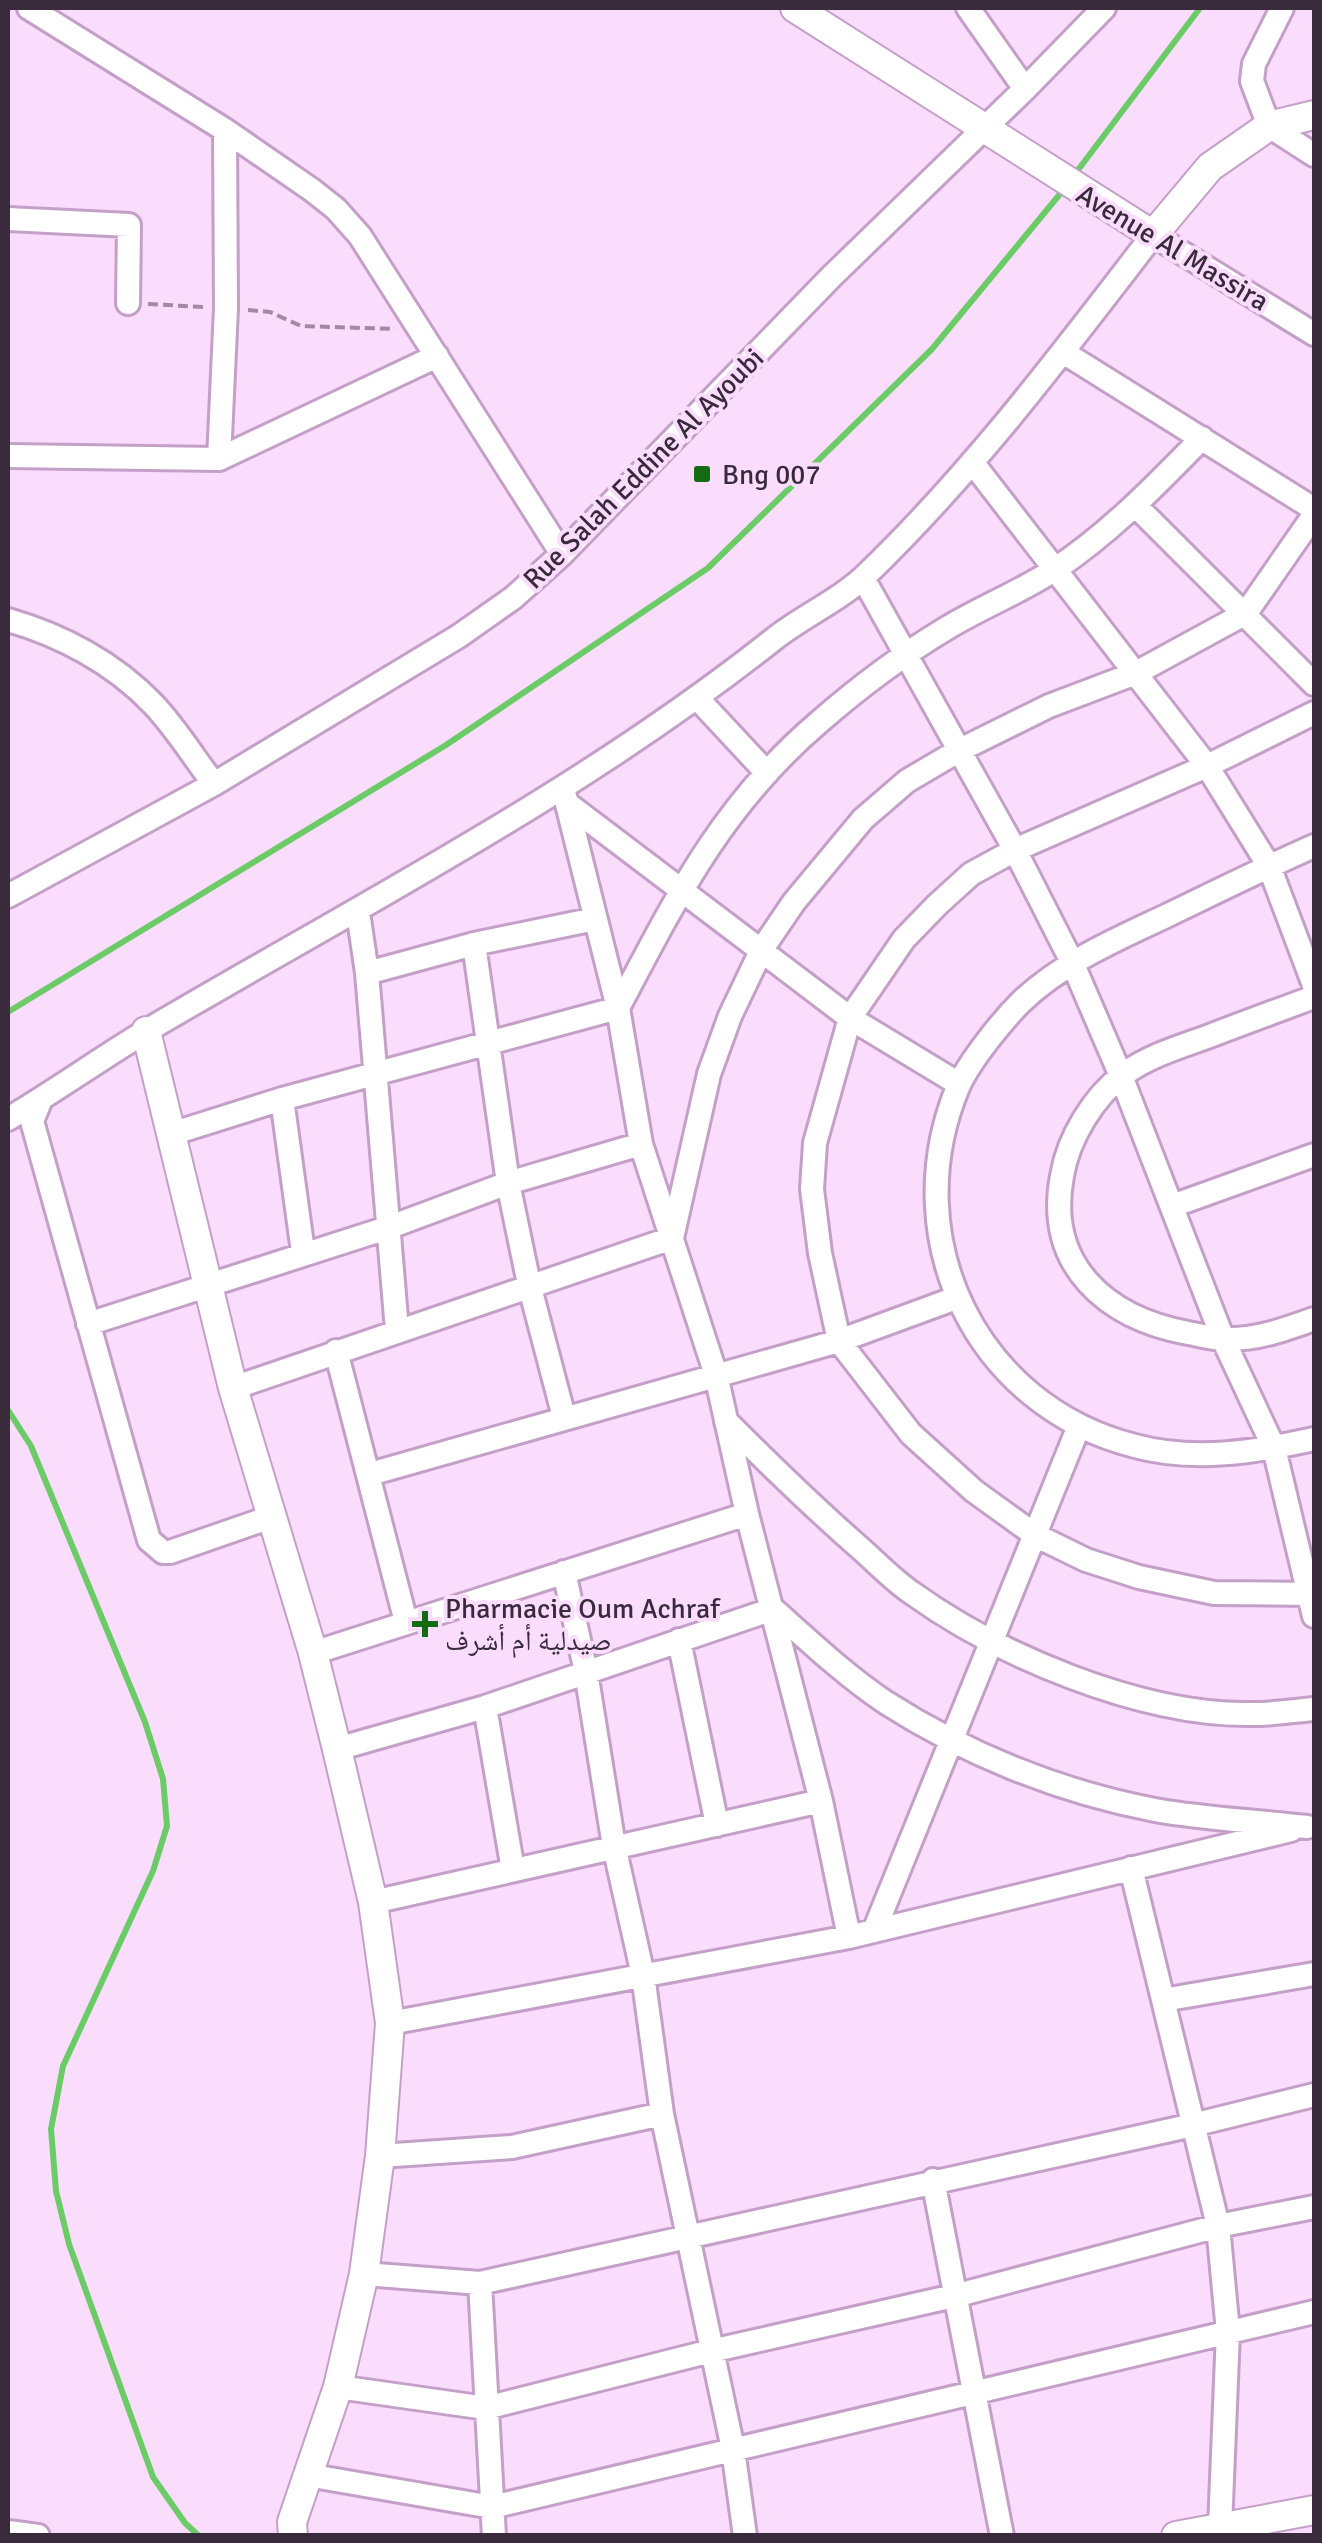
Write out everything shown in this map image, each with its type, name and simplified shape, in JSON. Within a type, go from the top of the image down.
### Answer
[{"type":"street","points":[[29,8],[225,130],[336,209],[360,236],[562,554]]},
{"type":"street","points":[[795,8],[984,129]]},
{"type":"street","points":[[968,8],[1025,89]]},
{"type":"street","name":"Rue Salah Eddine Al Ayoubi","points":[[8,896],[214,784],[460,636],[513,598],[562,554],[832,276],[1104,8]]},
{"type":"street","points":[[1282,8],[1254,64],[1252,81],[1270,126],[1314,155]]},
{"type":"street","points":[[8,1119],[146,1032],[566,796],[698,700],[784,631],[864,578],[972,462],[1210,167],[1270,126],[1314,115]]},
{"type":"street","name":"Avenue Al Massira","points":[[984,129],[1314,334]]},
{"type":"street","points":[[219,459],[226,308],[225,130]]},
{"type":"street","points":[[8,219],[128,225],[128,303]]},
{"type":"street","points":[[672,1238],[708,1074],[730,1016],[762,949],[794,902],[863,819],[906,781],[958,751],[1049,706],[1136,673],[1246,612],[1314,512],[1063,352]]},
{"type":"street","points":[[8,456],[219,459],[437,356]]},
{"type":"street","points":[[170,1134],[282,1098],[618,1008],[681,887],[734,809],[816,724],[947,628],[1054,570],[1136,506],[1202,438]]},
{"type":"street","points":[[972,462],[1207,766],[1269,866],[1314,986]]},
{"type":"street","points":[[1136,506],[1314,684]]},
{"type":"street","points":[[864,578],[1015,850],[1072,962],[1224,1340],[1274,1448],[1312,1602],[1214,1593],[1139,1577],[1086,1560],[1035,1535],[974,1491],[911,1434],[839,1341],[820,1254],[812,1190],[815,1143],[850,1018],[904,939],[937,904],[972,874],[1015,850],[1207,766],[1314,712]]},
{"type":"street","points":[[8,620],[55,634],[101,662],[153,704],[214,784]]},
{"type":"street","points":[[698,700],[767,773]]},
{"type":"street","points":[[566,796],[850,1018],[959,1084]]},
{"type":"street","points":[[566,796],[618,1008],[641,1144],[716,1375],[747,1514],[821,1801],[849,1937]]},
{"type":"street","points":[[1314,846],[1072,962],[1021,1002],[959,1084],[942,1136],[936,1187],[940,1236],[956,1298],[1008,1374],[1041,1403],[1079,1426],[1134,1446],[1193,1456],[1274,1448],[1314,1438]]},
{"type":"street","points":[[358,912],[367,973],[397,1330]]},
{"type":"street","points":[[367,973],[474,944],[594,919]]},
{"type":"street","points":[[474,944],[508,1182],[529,1284],[564,1416]]},
{"type":"street","points":[[1314,997],[1150,1058],[1121,1076],[1089,1112],[1066,1151],[1058,1197],[1062,1240],[1085,1280],[1119,1311],[1160,1328],[1224,1340],[1258,1337],[1314,1319]]},
{"type":"street","points":[[146,1032],[234,1388],[313,1652],[373,1902],[390,2023],[380,2156],[364,2274],[338,2387],[292,2522],[292,2536]]},
{"type":"street","points":[[282,1098],[303,1252]]},
{"type":"street","points":[[41,1099],[32,1121],[149,1540],[170,1552],[271,1517]]},
{"type":"street","points":[[88,1324],[390,1226],[508,1182],[641,1144]]},
{"type":"street","points":[[1172,1206],[1314,1156]]},
{"type":"street","points":[[234,1388],[672,1238]]},
{"type":"street","points":[[370,1474],[839,1341],[956,1298]]},
{"type":"street","points":[[336,1351],[406,1622]]},
{"type":"street","points":[[726,1421],[782,1478],[910,1592],[991,1644],[1120,1692],[1190,1708],[1245,1714],[1314,1709]]},
{"type":"street","points":[[874,1931],[1079,1426]]},
{"type":"street","points":[[313,1652],[747,1514]]},
{"type":"street","points":[[564,1572],[586,1672],[614,1846],[643,1975],[662,2114],[734,2449],[745,2536]]},
{"type":"street","points":[[337,1750],[485,1707],[773,1609]]},
{"type":"street","points":[[773,1609],[883,1700],[950,1740],[1034,1777],[1155,1810],[1311,1826]]},
{"type":"street","points":[[679,1640],[717,1825]]},
{"type":"street","points":[[485,1707],[513,1870]]},
{"type":"street","points":[[373,1902],[821,1801]]},
{"type":"street","points":[[390,2023],[849,1937],[1311,1826]]},
{"type":"street","points":[[1130,1868],[1218,2226],[1228,2332],[1220,2528]]},
{"type":"street","points":[[1162,2000],[1314,1974]]},
{"type":"street","points":[[364,2274],[480,2283],[1314,2095]]},
{"type":"street","points":[[380,2156],[512,2147],[662,2114]]},
{"type":"street","points":[[934,2180],[1002,2536]]},
{"type":"street","points":[[338,2387],[486,2408],[958,2294],[1218,2226],[1314,2207]]},
{"type":"street","points":[[480,2283],[494,2536]]},
{"type":"street","points":[[307,2475],[492,2507],[1314,2312]]},
{"type":"street","points":[[1176,2536],[1314,2510]]},
{"type":"street","points":[[8,2532],[38,2536]]},
{"type":"path","points":[[128,303],[270,312],[301,326],[421,330]]},
{"type":"waterway","points":[[1075,174],[1200,8]]},
{"type":"waterway","points":[[8,1012],[446,745],[708,568],[932,349],[1065,188]]},
{"type":"waterway","points":[[8,1410],[31,1446],[145,1722],[163,1779],[167,1826],[153,1871],[63,2066],[51,2129],[56,2191],[69,2244],[153,2477],[185,2523],[199,2536]]},
{"type":"place","name":"Bng 007","points":[[702,474]]},
{"type":"place","name":"Pharmacie Oum Achraf صيدلية أم أشرف","points":[[425,1624]]}]
